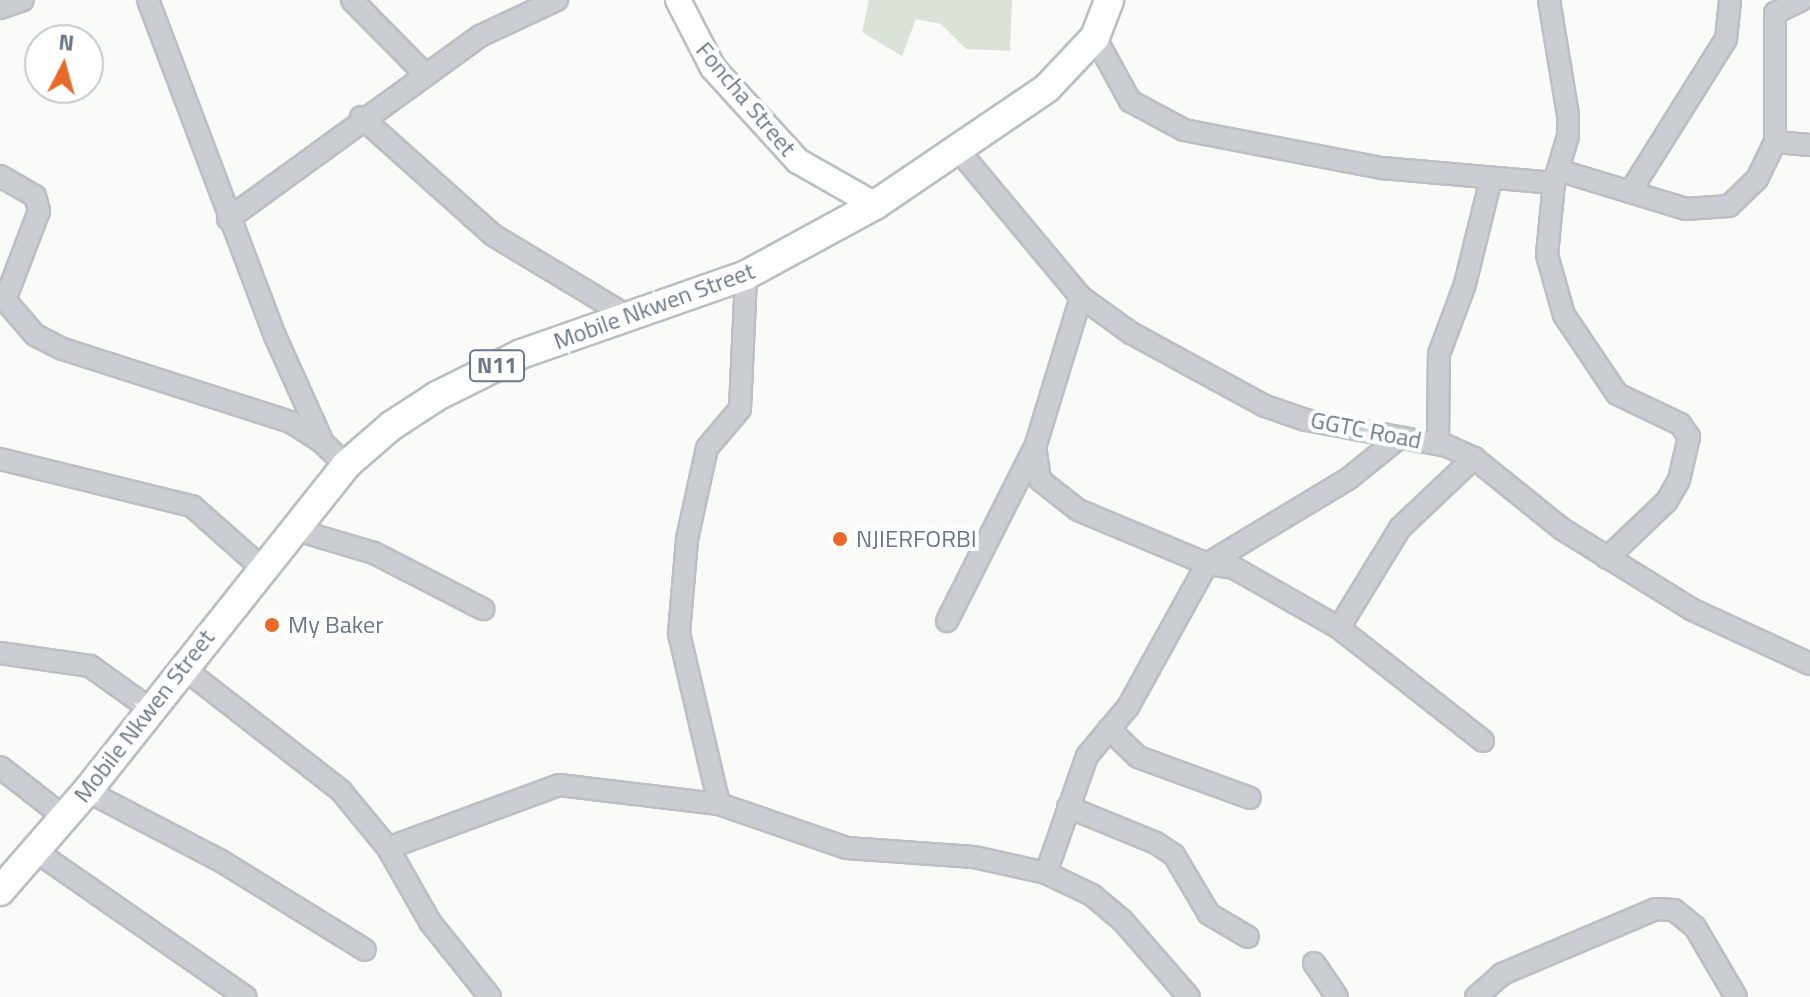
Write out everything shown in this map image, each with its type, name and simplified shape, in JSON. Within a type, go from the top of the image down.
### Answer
[{"type":"highway","name":"Mobile Nkwen Street","points":[[0,891],[87,791],[261,567],[346,465],[437,396],[521,354],[632,319],[746,275],[875,205],[960,152],[1047,88],[1095,37],[1109,0]]},
{"type":"main road","name":"Foncha Street","points":[[678,0],[713,68],[798,161],[875,205]]},
{"type":"street","points":[[0,8],[23,0]]},
{"type":"street","points":[[148,0],[228,219],[323,443]]},
{"type":"street","points":[[352,0],[424,73]]},
{"type":"street","points":[[228,219],[424,73],[480,36],[557,0]]},
{"type":"street","points":[[1549,0],[1568,115],[1547,255],[1564,315],[1617,394],[1680,424],[1689,437],[1679,480],[1667,501],[1607,558]]},
{"type":"street","points":[[1630,192],[1726,39],[1730,0]]},
{"type":"street","points":[[1095,37],[1130,101],[1184,130],[1382,168],[1491,179],[1558,177],[1630,192],[1686,209],[1729,206],[1757,179],[1775,142],[1775,13],[1802,0]]},
{"type":"street","points":[[361,117],[493,235],[632,319]]},
{"type":"street","points":[[1775,142],[1810,145]]},
{"type":"street","name":"GGTC Road","points":[[960,152],[1081,297],[1131,333],[1265,406],[1306,420],[1438,444],[1474,458],[1607,558],[1691,609],[1810,664]]},
{"type":"street","points":[[0,176],[35,196],[39,211],[2,303],[35,335],[63,349],[291,422],[323,443],[346,465]]},
{"type":"street","points":[[1438,444],[1439,354],[1465,284],[1491,179]]},
{"type":"street","points":[[719,804],[679,633],[687,539],[707,448],[740,409],[746,275]]},
{"type":"street","points":[[947,621],[1035,447],[1081,297]]},
{"type":"street","points":[[1046,873],[1087,756],[1128,707],[1207,564],[1348,479],[1400,437]]},
{"type":"street","points":[[1035,447],[1040,480],[1053,494],[1078,510],[1207,564],[1234,568],[1339,628],[1483,741]]},
{"type":"street","points":[[1339,628],[1400,528],[1474,458]]},
{"type":"street","points":[[0,459],[192,506],[261,567]]},
{"type":"street","points":[[293,529],[374,553],[483,609]]},
{"type":"street","points":[[0,653],[90,666],[150,709]]},
{"type":"street","points":[[182,667],[341,791],[388,848],[430,922],[490,997]]},
{"type":"street","points":[[1109,729],[1138,757],[1250,798]]},
{"type":"street","points":[[0,767],[64,817]]},
{"type":"street","points":[[388,848],[559,785],[719,804],[847,848],[974,857],[1046,873],[1092,895],[1122,920],[1189,997]]},
{"type":"street","points":[[87,791],[221,861],[365,950]]},
{"type":"street","points":[[1068,807],[1165,849],[1189,877],[1209,914],[1248,937]]},
{"type":"street","points":[[37,852],[246,997]]},
{"type":"street","points":[[1476,997],[1502,974],[1656,909],[1674,910],[1695,927],[1736,997]]},
{"type":"street","points":[[1314,963],[1337,997]]},
{"type":"shaded area","points":[[869,0],[1012,0],[1010,51],[966,49],[941,24],[916,19],[902,56],[862,32]]},
{"type":"place","name":"NJIERFORBI","points":[[840,539]]},
{"type":"place","name":"My Baker","points":[[272,625]]}]
